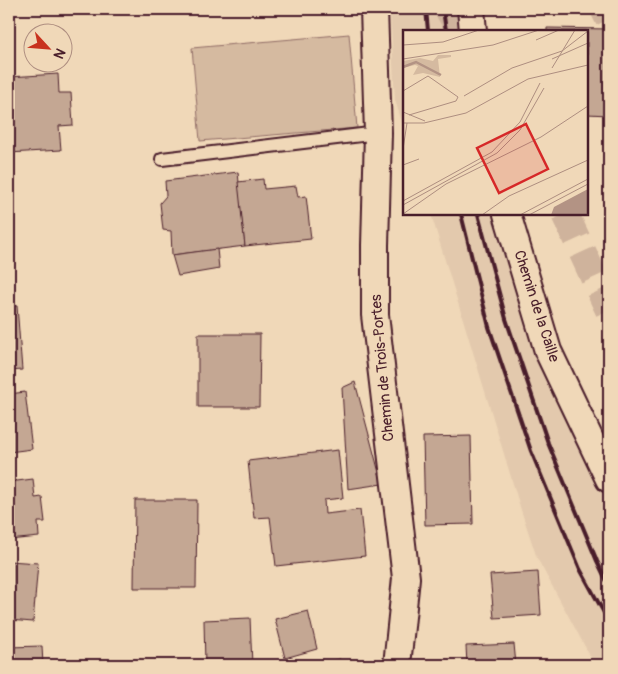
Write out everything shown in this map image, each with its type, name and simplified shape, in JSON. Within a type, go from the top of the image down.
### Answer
[{"type":"street","name":"Chemin de Trois-Portes","points":[[374,9],[378,133],[375,314],[406,578],[397,665]]},
{"type":"street","points":[[471,9],[473,30]]},
{"type":"street","name":"Chemin de la Caille","points":[[507,215],[548,351],[609,479]]},
{"type":"lane","points":[[162,159],[378,133]]},
{"type":"shaded area","points":[[390,9],[471,9],[473,30],[403,30],[403,126],[395,100]]},
{"type":"shaded area","points":[[349,34],[357,128],[200,141],[192,48]]},
{"type":"shaded area","points":[[431,215],[507,215],[609,479],[609,665],[595,665],[537,558]]},
{"type":"building","points":[[547,28],[609,29],[609,115],[588,114],[588,30],[547,30]]},
{"type":"building","points":[[58,74],[59,93],[71,93],[73,125],[59,126],[61,150],[9,153],[9,77]]},
{"type":"building","points":[[238,172],[245,246],[172,255],[171,231],[163,230],[160,203],[166,196],[165,181]]},
{"type":"building","points":[[263,179],[264,189],[296,186],[298,197],[306,196],[311,239],[245,246],[238,182]]},
{"type":"building","points":[[217,249],[219,269],[178,276],[172,255]]},
{"type":"building","points":[[9,306],[17,306],[22,370],[9,371]]},
{"type":"building","points":[[198,334],[260,334],[259,407],[198,407]]},
{"type":"building","points":[[355,382],[382,484],[348,489],[342,388]]},
{"type":"building","points":[[25,392],[32,449],[9,452],[9,394]]},
{"type":"building","points":[[471,436],[473,524],[425,525],[423,437]]},
{"type":"building","points":[[338,450],[343,498],[324,500],[325,514],[360,510],[365,556],[276,566],[270,517],[254,518],[248,461]]},
{"type":"building","points":[[33,479],[35,498],[42,497],[45,522],[38,522],[39,537],[9,540],[9,482]]},
{"type":"building","points":[[135,500],[197,500],[196,588],[134,588]]},
{"type":"building","points":[[9,561],[38,563],[33,622],[9,620]]},
{"type":"building","points":[[538,572],[541,615],[494,618],[490,575]]},
{"type":"building","points":[[308,611],[317,649],[285,658],[275,619]]},
{"type":"building","points":[[250,618],[252,665],[205,665],[204,620]]},
{"type":"building","points":[[514,644],[516,665],[467,665],[466,646]]},
{"type":"building","points":[[42,646],[43,665],[9,665],[9,647]]},
{"type":"building","points":[[340,659],[341,665],[314,665]]},
{"type":"tunnel","points":[[448,9],[460,30]]},
{"type":"tunnel","points":[[604,9],[609,19]]},
{"type":"tunnel","points":[[565,215],[609,310]]},
{"type":"railway","points":[[426,9],[428,30]]},
{"type":"railway","points":[[443,9],[446,30]]},
{"type":"railway","points":[[461,215],[489,327],[531,451],[580,569],[609,622]]},
{"type":"railway","points":[[478,215],[506,319],[548,443],[609,586]]}]
